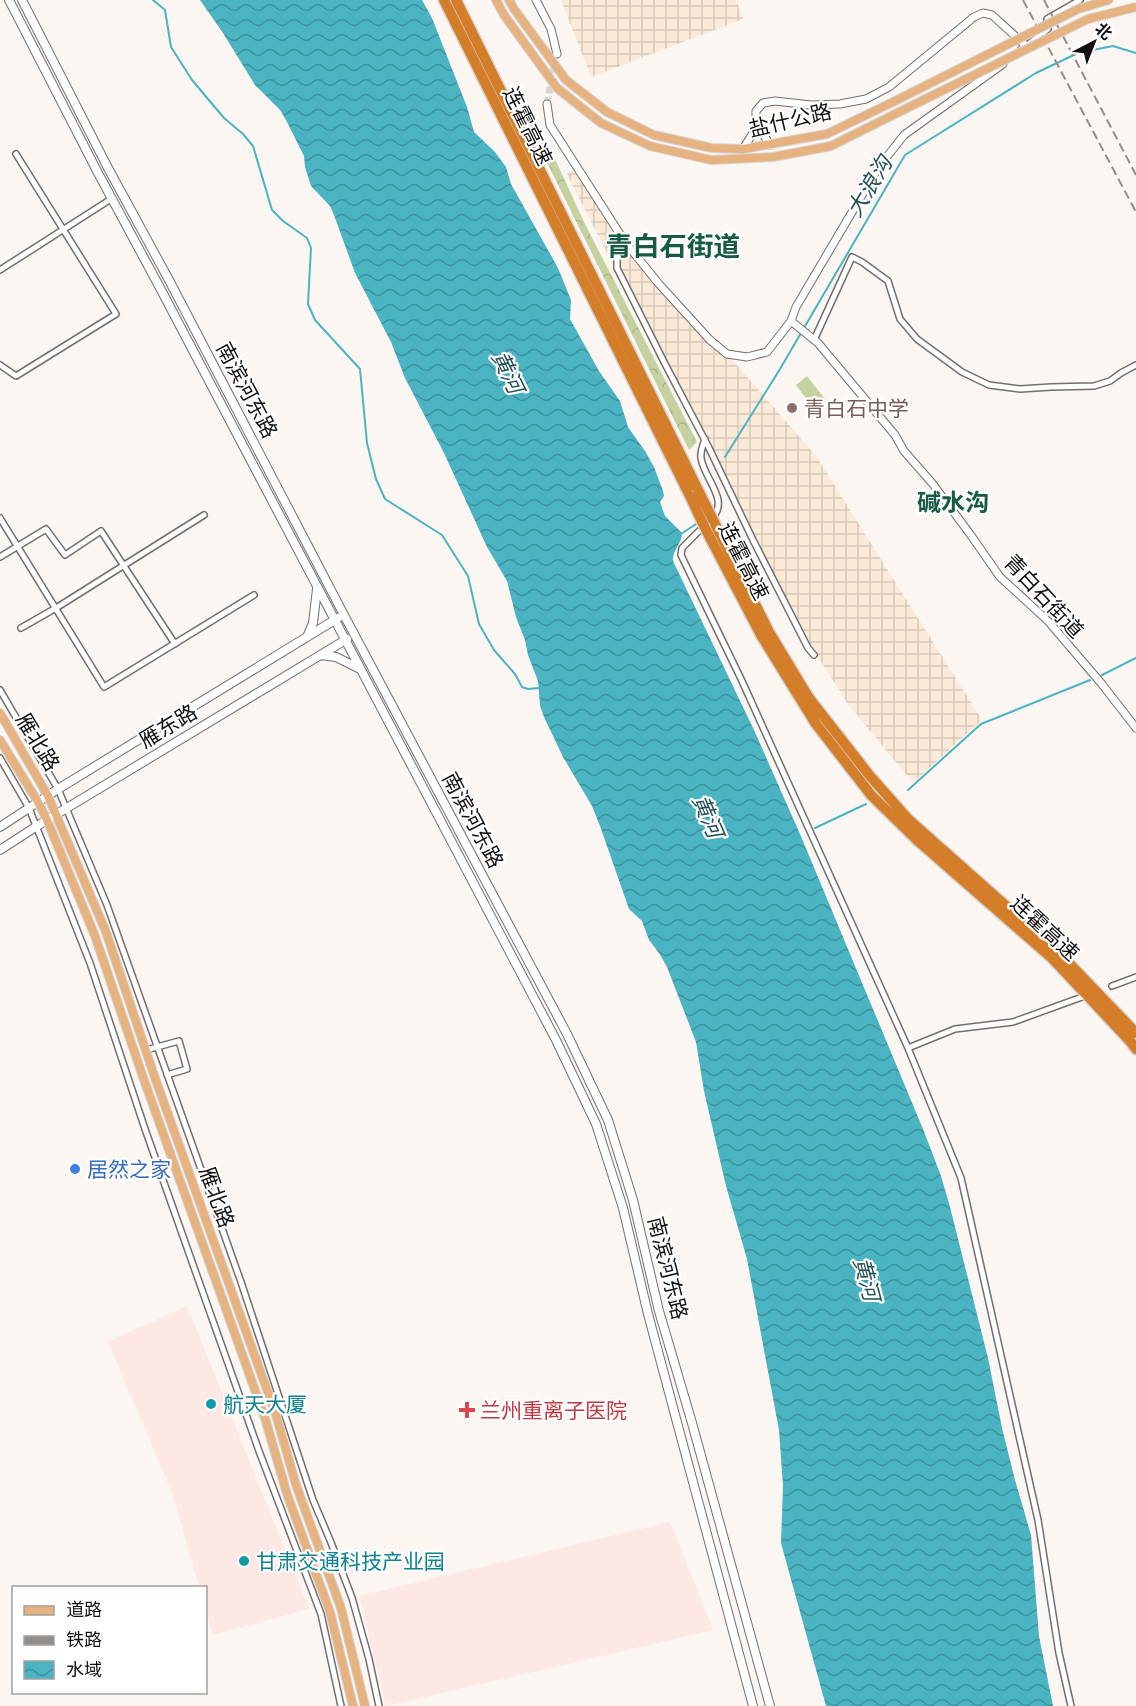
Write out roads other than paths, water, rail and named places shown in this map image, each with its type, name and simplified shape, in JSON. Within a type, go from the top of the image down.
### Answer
[{"type":"highway","name":"连霍高速","points":[[444,0],[693,492],[767,645],[816,724],[871,795],[917,840],[1052,958],[1136,1049]]},
{"type":"highway","name":"连霍高速","points":[[456,0],[693,492]]},
{"type":"highway","name":"连霍高速","points":[[709,524],[808,698],[870,776],[909,819],[1059,953],[1136,1033]]},
{"type":"main road","name":"南滨河东路","points":[[9,0],[111,199],[556,1040],[596,1124],[623,1208],[648,1314],[753,1706]]},
{"type":"main road","name":"南滨河东路","points":[[22,0],[108,168],[567,1034],[608,1120],[633,1200],[659,1311],[770,1706]]},
{"type":"main road","name":"盐什公路","points":[[496,0],[557,88],[601,123],[650,146],[711,160],[772,157],[831,146],[1088,19],[1136,7]]},
{"type":"main road","name":"盐什公路","points":[[510,0],[566,80],[607,112],[654,135],[712,148],[744,149],[827,134],[1078,9],[1109,0]]},
{"type":"main road","points":[[98,173],[108,168]]},
{"type":"main road","points":[[307,637],[313,623],[316,587]]},
{"type":"main road","name":"雁东路","points":[[0,827],[58,789],[344,615]]},
{"type":"main road","name":"雁东路","points":[[0,850],[354,634]]},
{"type":"main road","points":[[320,655],[336,657],[360,669]]},
{"type":"main road","name":"雁北路","points":[[0,713],[48,796],[106,932],[268,1394],[296,1485],[341,1608],[365,1706]]},
{"type":"main road","name":"雁北路","points":[[0,740],[47,820],[95,936],[265,1418],[286,1494],[330,1612],[353,1706]]},
{"type":"main road","points":[[483,903],[494,900]]},
{"type":"street","points":[[536,0],[551,29],[557,54]]},
{"type":"street","points":[[547,104],[550,125],[625,242],[659,284],[710,339],[727,354],[747,357],[767,352],[794,323],[796,307],[878,168],[904,135],[1048,29],[1047,20],[1080,0]]},
{"type":"street","points":[[744,149],[753,133],[756,111],[763,103],[775,101],[811,105],[840,104],[866,99],[889,87],[974,17],[983,13],[992,15],[1026,46]]},
{"type":"street","points":[[756,123],[770,145]]},
{"type":"street","points":[[0,365],[16,376],[116,314],[16,154]]},
{"type":"street","points":[[0,270],[111,199]]},
{"type":"street","points":[[625,242],[616,253],[617,267],[710,448],[753,540],[808,648],[814,655]]},
{"type":"street","points":[[812,338],[852,257],[888,280],[900,319],[917,339],[962,372],[989,385],[1020,390],[1095,386],[1110,381],[1136,365]]},
{"type":"street","name":"青白石街道","points":[[794,323],[812,338],[895,435],[904,451],[932,483],[1000,577],[1048,621],[1136,728]]},
{"type":"street","points":[[705,439],[701,459],[719,502],[719,508],[717,514],[682,549],[681,555],[742,681],[908,1048],[960,1178],[1038,1520],[1059,1653],[1071,1706]]},
{"type":"street","points":[[21,628],[204,515]]},
{"type":"street","points":[[0,518],[104,687],[254,595]]},
{"type":"street","points":[[0,558],[46,528],[65,555],[101,531],[175,644]]},
{"type":"street","points":[[0,690],[58,789],[107,904],[242,1282],[313,1500],[352,1598],[379,1706]]},
{"type":"street","points":[[0,758],[37,826],[90,963],[145,1129],[259,1451],[321,1614],[341,1706]]},
{"type":"street","points":[[1112,986],[1136,977]]},
{"type":"street","points":[[908,1048],[955,1029],[1013,1022],[1082,997]]},
{"type":"street","points":[[146,1050],[179,1041],[187,1069],[167,1075]]},
{"type":"water","name":"黄河","points":[[200,0],[422,0],[432,18],[467,107],[474,132],[495,152],[506,167],[511,184],[558,268],[571,300],[570,319],[599,371],[620,401],[628,427],[654,467],[663,491],[664,496],[660,502],[665,516],[682,533],[673,561],[754,730],[800,834],[941,1176],[988,1358],[1015,1480],[1031,1535],[1039,1636],[1053,1706],[826,1706],[781,1543],[783,1486],[779,1430],[747,1259],[726,1186],[704,1091],[696,1042],[667,967],[649,940],[642,921],[629,909],[592,806],[563,757],[544,717],[540,706],[538,681],[516,617],[507,581],[487,547],[444,453],[405,378],[391,342],[355,273],[330,206],[311,186],[304,156],[280,110],[255,85]]},
{"type":"waterway","points":[[153,0],[165,10],[171,47],[192,80],[224,118],[253,146],[272,210],[307,238],[311,248],[308,304],[315,320],[360,369],[367,443],[376,479],[385,499],[442,535],[468,576],[479,624],[494,650],[515,674],[522,687],[539,688]]},
{"type":"waterway","name":"大浪沟","points":[[725,457],[780,369],[905,155],[1036,73],[1078,53],[1113,46],[1136,53]]},
{"type":"waterway","name":"大浪沟","points":[[681,534],[696,524]]},
{"type":"waterway","points":[[1102,675],[1136,658]]},
{"type":"waterway","points":[[908,790],[981,724],[1090,680]]},
{"type":"waterway","points":[[815,828],[866,804]]},
{"type":"tunnel","points":[[547,104],[555,62]]},
{"type":"railway","points":[[1023,0],[1136,212]]},
{"type":"railway","points":[[1044,0],[1136,175]]},
{"type":"place","name":"青白石中学","points":[[792,408]]},
{"type":"place","name":"居然之家","points":[[75,1169]]},
{"type":"place","name":"航天大厦","points":[[211,1404]]},
{"type":"place","name":"兰州重离子医院","points":[[467,1410]]},
{"type":"place","name":"甘肃交通科技产业园","points":[[244,1561]]},
{"type":"district","name":"青白石街道","points":[[673,246]]},
{"type":"district","name":"碱水沟","points":[[953,502]]}]
